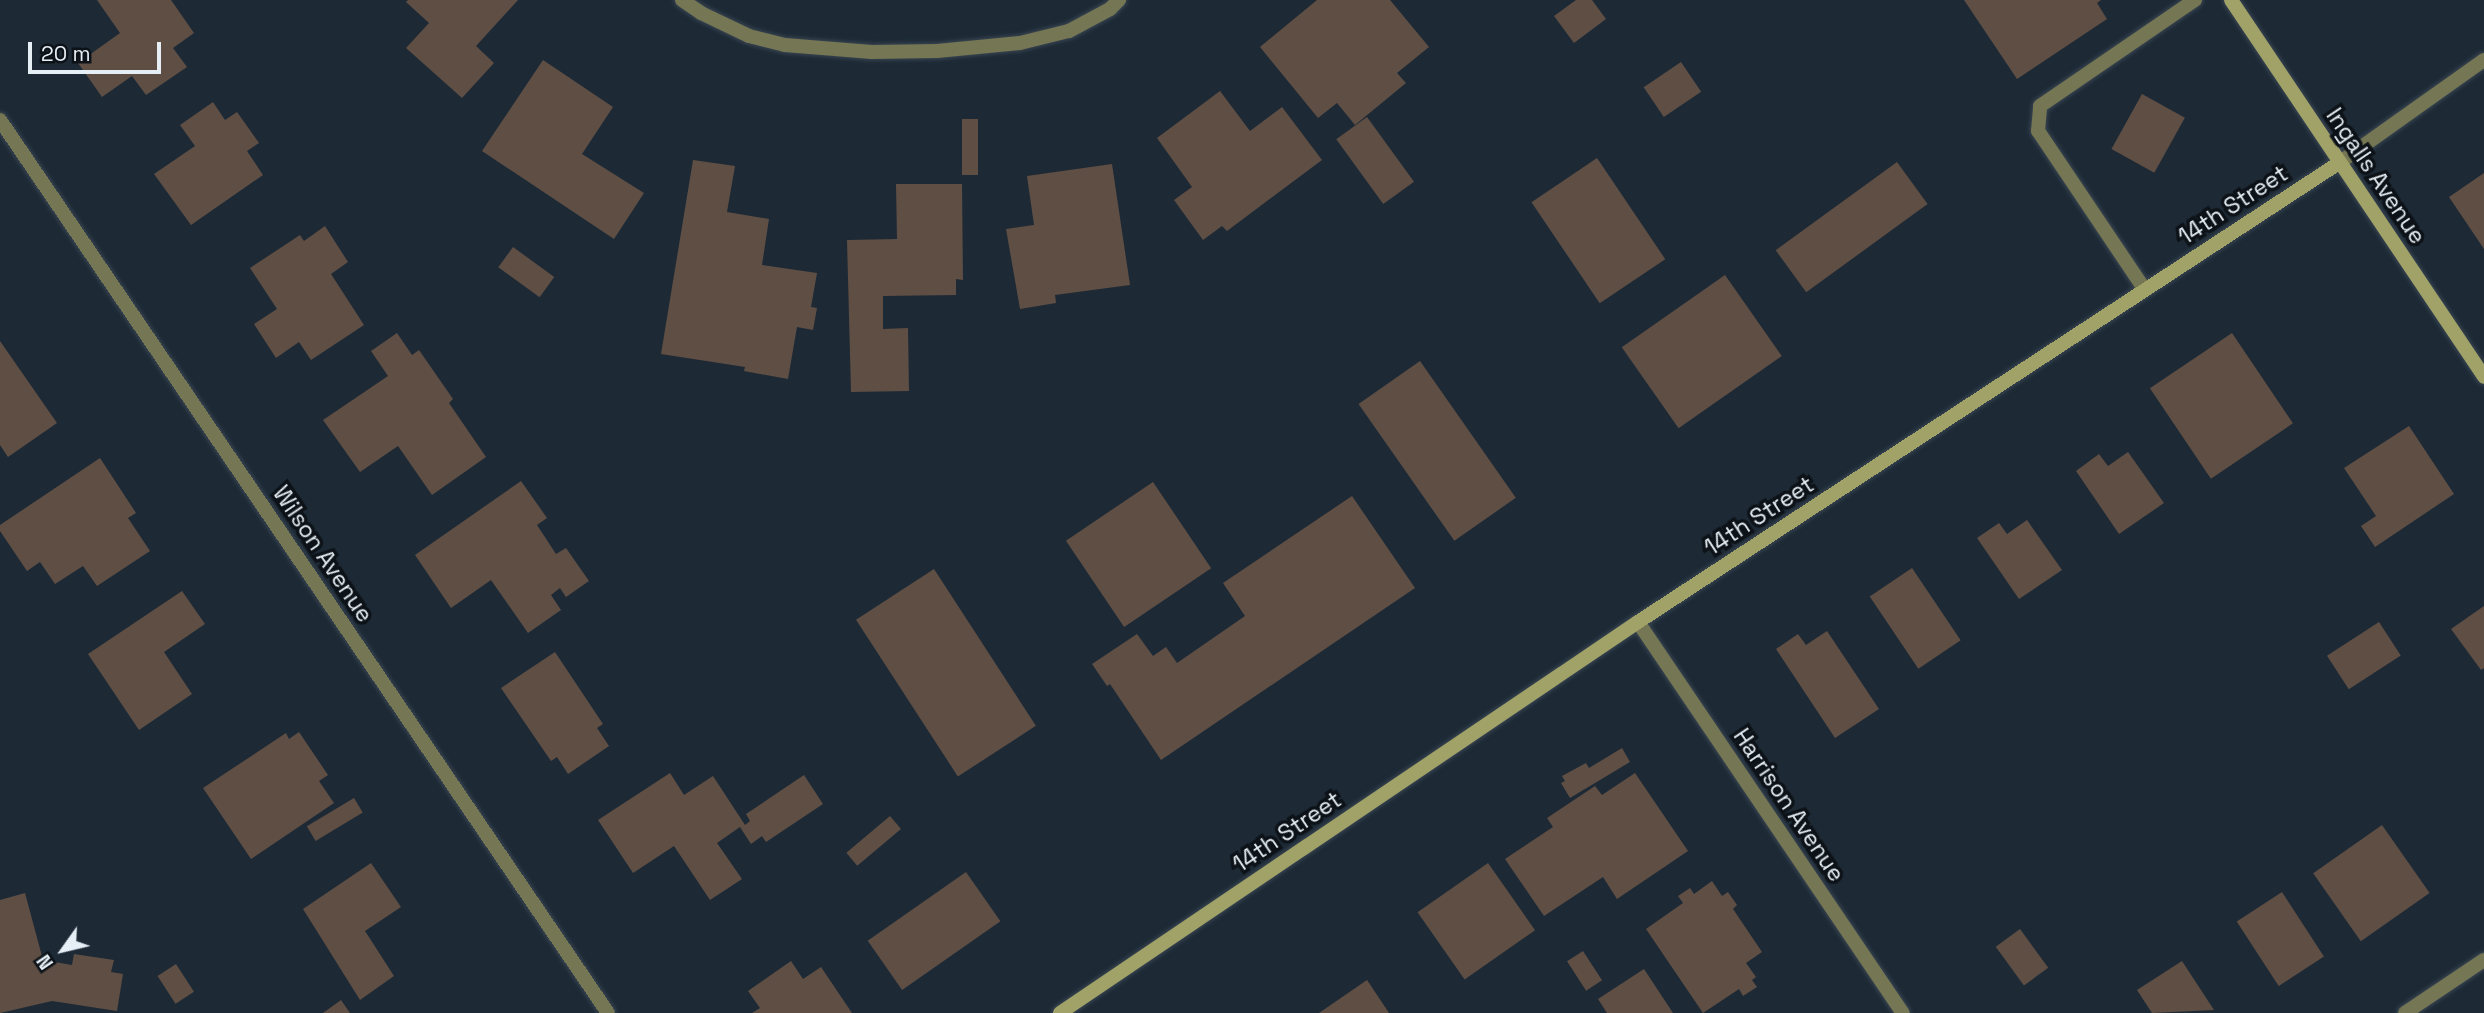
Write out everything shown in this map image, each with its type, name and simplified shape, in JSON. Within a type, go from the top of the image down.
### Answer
[{"type":"street","points":[[682,0],[701,13],[749,36],[785,45],[872,52],[937,51],[1020,43],[1069,31],[1110,9],[1119,0]]},
{"type":"street","points":[[2145,290],[2038,131],[2040,106],[2195,0]]},
{"type":"street","name":"Ingalls Avenue","points":[[2231,0],[2484,377]]},
{"type":"street","name":"14th Street","points":[[1060,1013],[1639,622],[2339,163],[2484,60]]},
{"type":"street","name":"Wilson Avenue","points":[[0,120],[608,1013]]},
{"type":"street","name":"Harrison Avenue","points":[[1639,622],[1903,1013]]},
{"type":"street","points":[[2405,1013],[2484,960]]},
{"type":"building","points":[[97,0],[171,0],[194,33],[173,48],[187,67],[146,95],[132,76],[102,97],[78,63],[120,33]]},
{"type":"building","points":[[518,0],[476,46],[494,63],[462,98],[406,48],[429,23],[406,2]]},
{"type":"building","points":[[1317,0],[1390,0],[1429,47],[1397,73],[1406,83],[1355,125],[1337,103],[1318,118],[1260,47]]},
{"type":"building","points":[[1576,0],[1592,0],[1606,19],[1574,43],[1554,16]]},
{"type":"building","points":[[1964,0],[2101,0],[2097,3],[2107,19],[2017,79]]},
{"type":"building","points":[[543,60],[613,107],[582,154],[644,193],[614,239],[482,151]]},
{"type":"building","points":[[1681,62],[1701,92],[1664,117],[1644,87]]},
{"type":"building","points":[[1220,91],[1250,131],[1282,107],[1322,160],[1227,231],[1222,226],[1203,240],[1174,200],[1192,187],[1157,138]]},
{"type":"building","points":[[2142,94],[2185,118],[2154,173],[2111,149]]},
{"type":"building","points":[[213,102],[225,120],[237,112],[259,143],[247,151],[263,175],[191,225],[154,174],[195,146],[180,125]]},
{"type":"building","points":[[1367,117],[1414,182],[1383,204],[1336,139]]},
{"type":"building","points":[[962,119],[978,119],[978,175],[962,175]]},
{"type":"building","points":[[1597,158],[1665,259],[1600,303],[1532,202]]},
{"type":"building","points":[[693,160],[735,166],[727,212],[769,219],[762,265],[817,273],[811,307],[817,308],[813,330],[797,327],[788,379],[744,371],[745,367],[661,354]]},
{"type":"building","points":[[1897,162],[1928,204],[1806,292],[1776,250]]},
{"type":"building","points":[[1112,164],[1130,285],[1055,295],[1056,303],[1020,309],[1006,229],[1034,225],[1027,176]]},
{"type":"building","points":[[2484,173],[2484,249],[2449,197]]},
{"type":"building","points":[[896,184],[962,184],[963,280],[956,279],[956,295],[883,296],[883,329],[908,328],[909,391],[851,392],[847,240],[897,239]]},
{"type":"building","points":[[325,226],[348,262],[331,274],[364,325],[311,360],[299,342],[276,358],[254,324],[277,309],[250,268],[300,235],[304,241]]},
{"type":"building","points":[[513,247],[554,277],[540,297],[498,267]]},
{"type":"building","points":[[1725,275],[1782,356],[1679,428],[1622,347]]},
{"type":"building","points":[[397,333],[412,355],[419,350],[453,399],[449,403],[486,457],[432,495],[398,446],[360,472],[323,420],[388,376],[371,351]]},
{"type":"building","points":[[2232,333],[2293,423],[2211,479],[2150,388]]},
{"type":"building","points":[[0,341],[57,423],[8,457],[0,445]]},
{"type":"building","points":[[1420,361],[1516,498],[1454,541],[1359,404]]},
{"type":"building","points":[[2409,426],[2454,494],[2375,547],[2361,526],[2376,516],[2344,468]]},
{"type":"building","points":[[2128,452],[2164,503],[2119,534],[2076,471],[2099,454],[2108,466]]},
{"type":"building","points":[[100,458],[136,513],[128,518],[150,551],[97,586],[83,566],[55,584],[40,562],[27,571],[0,531],[0,525]]},
{"type":"building","points":[[521,481],[547,518],[537,525],[556,554],[566,548],[589,581],[566,597],[560,588],[551,595],[561,610],[528,633],[491,580],[451,608],[415,555]]},
{"type":"building","points":[[1153,482],[1211,568],[1124,627],[1066,541]]},
{"type":"building","points":[[1352,496],[1415,588],[1161,760],[1110,684],[1107,686],[1092,664],[1137,634],[1153,656],[1166,647],[1177,663],[1245,616],[1223,583]]},
{"type":"building","points":[[2027,520],[2062,570],[2019,599],[1977,538],[1999,523],[2007,534]]},
{"type":"building","points":[[1912,568],[1961,640],[1918,669],[1870,597]]},
{"type":"building","points":[[934,569],[1036,726],[958,776],[856,620]]},
{"type":"building","points":[[182,591],[205,624],[164,652],[192,694],[139,730],[88,654]]},
{"type":"building","points":[[2484,606],[2484,668],[2481,670],[2451,629]]},
{"type":"building","points":[[2379,622],[2401,656],[2349,689],[2327,656]]},
{"type":"building","points":[[1827,631],[1879,709],[1835,738],[1776,649],[1798,634],[1806,645]]},
{"type":"building","points":[[555,652],[603,724],[597,728],[609,746],[568,774],[557,757],[551,761],[501,688]]},
{"type":"building","points":[[299,732],[328,775],[319,781],[334,803],[251,859],[203,788],[286,733],[289,739]]},
{"type":"building","points":[[1622,748],[1630,762],[1570,798],[1561,783],[1565,781],[1562,776],[1586,763],[1589,768]]},
{"type":"building","points":[[670,773],[684,795],[713,776],[745,825],[750,821],[746,814],[804,775],[823,804],[766,842],[762,836],[751,844],[740,827],[717,843],[742,879],[710,900],[674,846],[633,873],[598,820]]},
{"type":"building","points":[[1635,773],[1688,851],[1617,899],[1603,877],[1544,916],[1505,859],[1553,827],[1547,818],[1595,786],[1602,795]]},
{"type":"building","points":[[354,798],[363,813],[316,841],[307,826]]},
{"type":"building","points":[[890,816],[901,829],[857,866],[846,853]]},
{"type":"building","points":[[2382,825],[2430,893],[2361,941],[2313,873]]},
{"type":"building","points":[[371,863],[401,907],[365,931],[394,976],[360,1000],[303,909]]},
{"type":"building","points":[[1488,863],[1535,930],[1465,979],[1418,912]]},
{"type":"building","points":[[966,872],[1000,921],[902,990],[868,941]]},
{"type":"building","points":[[1712,881],[1722,896],[1728,892],[1737,905],[1733,909],[1762,952],[1746,963],[1756,977],[1752,980],[1757,987],[1743,996],[1739,989],[1703,1013],[1646,929],[1683,903],[1678,896],[1690,888],[1694,894]]},
{"type":"building","points":[[2282,892],[2324,957],[2279,986],[2237,921]]},
{"type":"building","points":[[25,893],[43,960],[72,965],[74,954],[114,960],[111,972],[123,974],[117,1011],[52,1001],[0,1013],[0,900]]},
{"type":"building","points":[[2020,929],[2048,968],[2024,985],[1996,947]]},
{"type":"building","points":[[1583,951],[1602,980],[1586,991],[1567,961]]},
{"type":"building","points":[[791,961],[803,979],[821,967],[852,1013],[752,1013],[760,1008],[748,991]]},
{"type":"building","points":[[2182,961],[2214,1010],[2152,1013],[2137,990]]},
{"type":"building","points":[[176,964],[194,992],[176,1004],[158,976]]},
{"type":"building","points":[[1644,969],[1673,1013],[1607,1013],[1598,999]]},
{"type":"building","points":[[1367,980],[1389,1013],[1319,1013]]},
{"type":"building","points":[[341,1000],[350,1013],[323,1013]]}]
